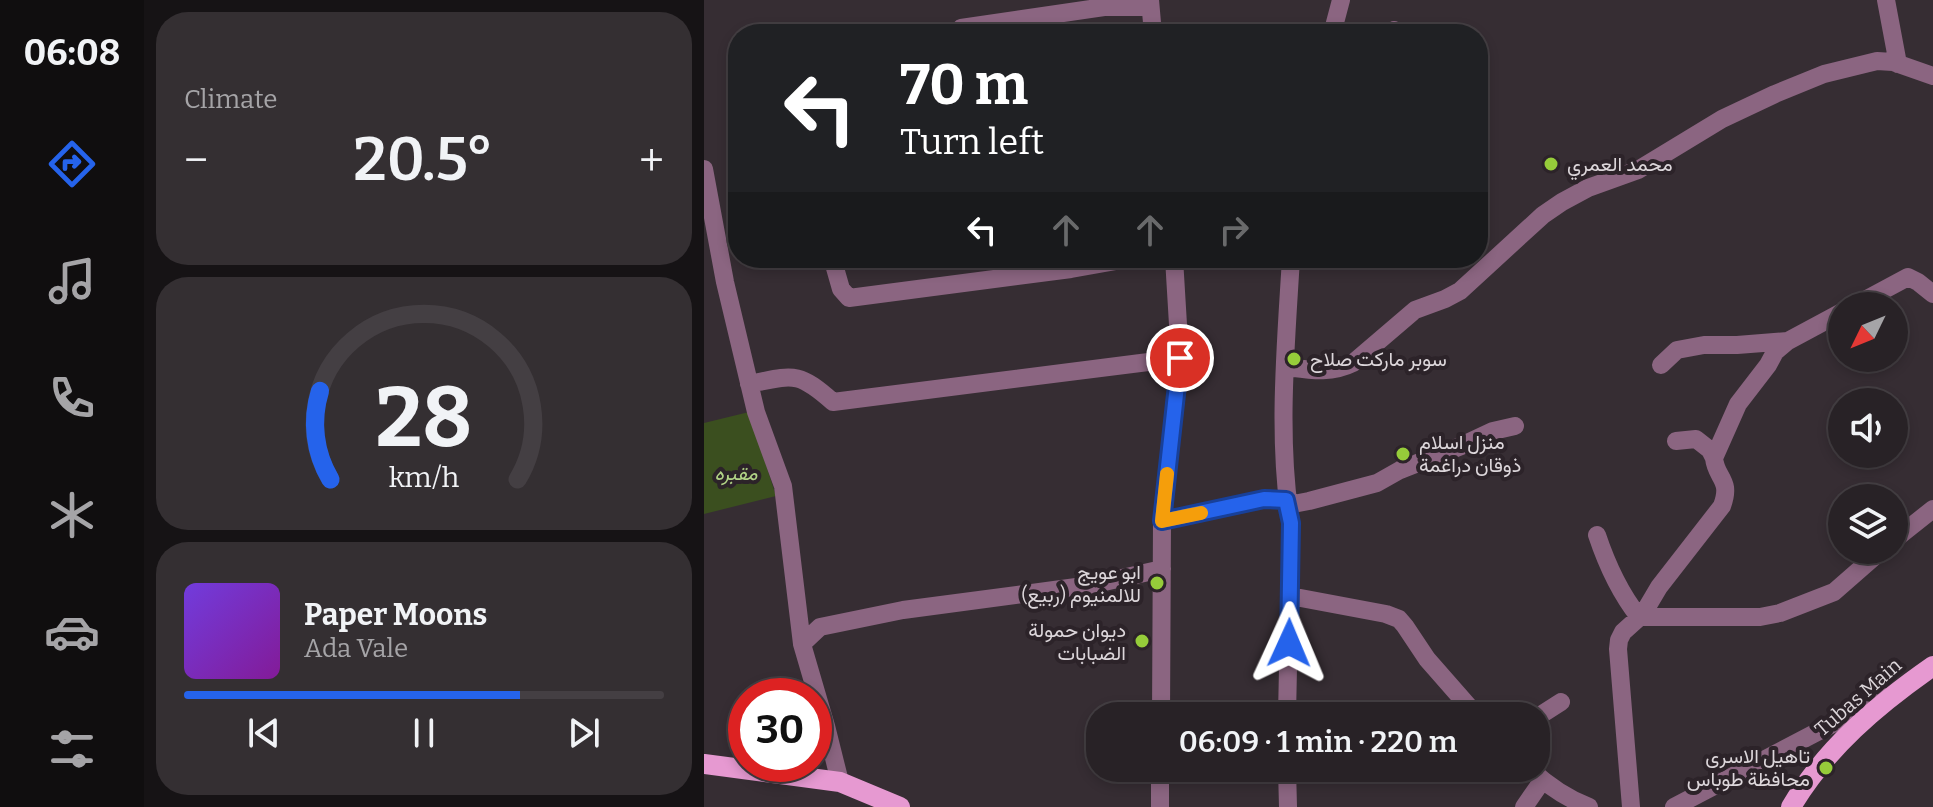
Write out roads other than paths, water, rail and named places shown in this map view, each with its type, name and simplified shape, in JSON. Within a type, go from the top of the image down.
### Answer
[{"type":"main road","name":"Tubas Main","points":[[1791,807],[1824,759],[1855,727],[1933,666]]},
{"type":"main road","points":[[704,764],[840,782],[900,807]]},
{"type":"street","points":[[1335,24],[1341,0]]},
{"type":"street","points":[[1886,0],[1898,64]]},
{"type":"street","points":[[988,24],[1104,7],[1150,4],[1152,24]]},
{"type":"street","points":[[1488,266],[1543,215],[1562,202],[1588,188],[1638,170],[1722,119],[1824,74],[1867,62],[1886,61],[1933,76]]},
{"type":"street","points":[[704,169],[725,282],[749,384],[783,486],[802,644],[840,782]]},
{"type":"street","points":[[835,268],[841,289],[849,298],[1077,268]]},
{"type":"street","points":[[1161,702],[1162,521],[1180,358],[1175,268]]},
{"type":"street","points":[[1287,702],[1291,523],[1287,502],[1284,429],[1291,268]]},
{"type":"street","points":[[1286,367],[1328,371],[1345,367],[1415,310],[1451,296],[1485,268]]},
{"type":"street","points":[[1880,292],[1908,277],[1931,289]]},
{"type":"street","points":[[1714,458],[1738,404],[1775,352],[1788,341],[1828,320]]},
{"type":"street","points":[[1661,365],[1677,350],[1690,347],[1788,341]]},
{"type":"street","points":[[749,384],[788,376],[811,382],[833,402],[1180,358]]},
{"type":"street","points":[[1162,521],[1264,499],[1309,501],[1377,483],[1400,470],[1493,431],[1515,426]]},
{"type":"street","points":[[1631,807],[1619,640],[1647,608],[1659,587],[1722,506],[1726,492],[1724,479],[1715,466],[1710,450],[1696,439],[1676,441]]},
{"type":"street","points":[[1908,529],[1933,509]]},
{"type":"street","points":[[1597,535],[1607,565],[1639,617]]},
{"type":"street","points":[[1639,617],[1760,617],[1780,613],[1834,592],[1866,564]]},
{"type":"street","points":[[802,644],[820,627],[903,610],[1091,585],[1162,569]]},
{"type":"street","points":[[1290,596],[1399,619],[1427,659],[1465,702]]},
{"type":"street","points":[[1674,807],[1904,686]]},
{"type":"street","points":[[1550,709],[1561,702]]},
{"type":"street","points":[[1160,782],[1160,807]]},
{"type":"street","points":[[1284,806],[1286,782]]},
{"type":"street","points":[[1524,807],[1533,782]]},
{"type":"street","points":[[1547,782],[1569,798],[1589,807]]},
{"type":"place","name":"محمد العمري","points":[[1551,164]]},
{"type":"place","name":"سوبر ماركت صلاح","points":[[1294,359]]},
{"type":"place","name":"منزل اسلام ذوقان دراغمة","points":[[1403,454]]},
{"type":"place","name":"ابو عويج للالمنيوم (ربيع)","points":[[1157,583]]},
{"type":"place","name":"ديوان حمولة الضبابات","points":[[1142,641]]},
{"type":"place","name":"تاهيل الاسرى محافظة طوباس","points":[[1826,768]]},
{"type":"park label","name":"مقبره","points":[[736,473]]}]
